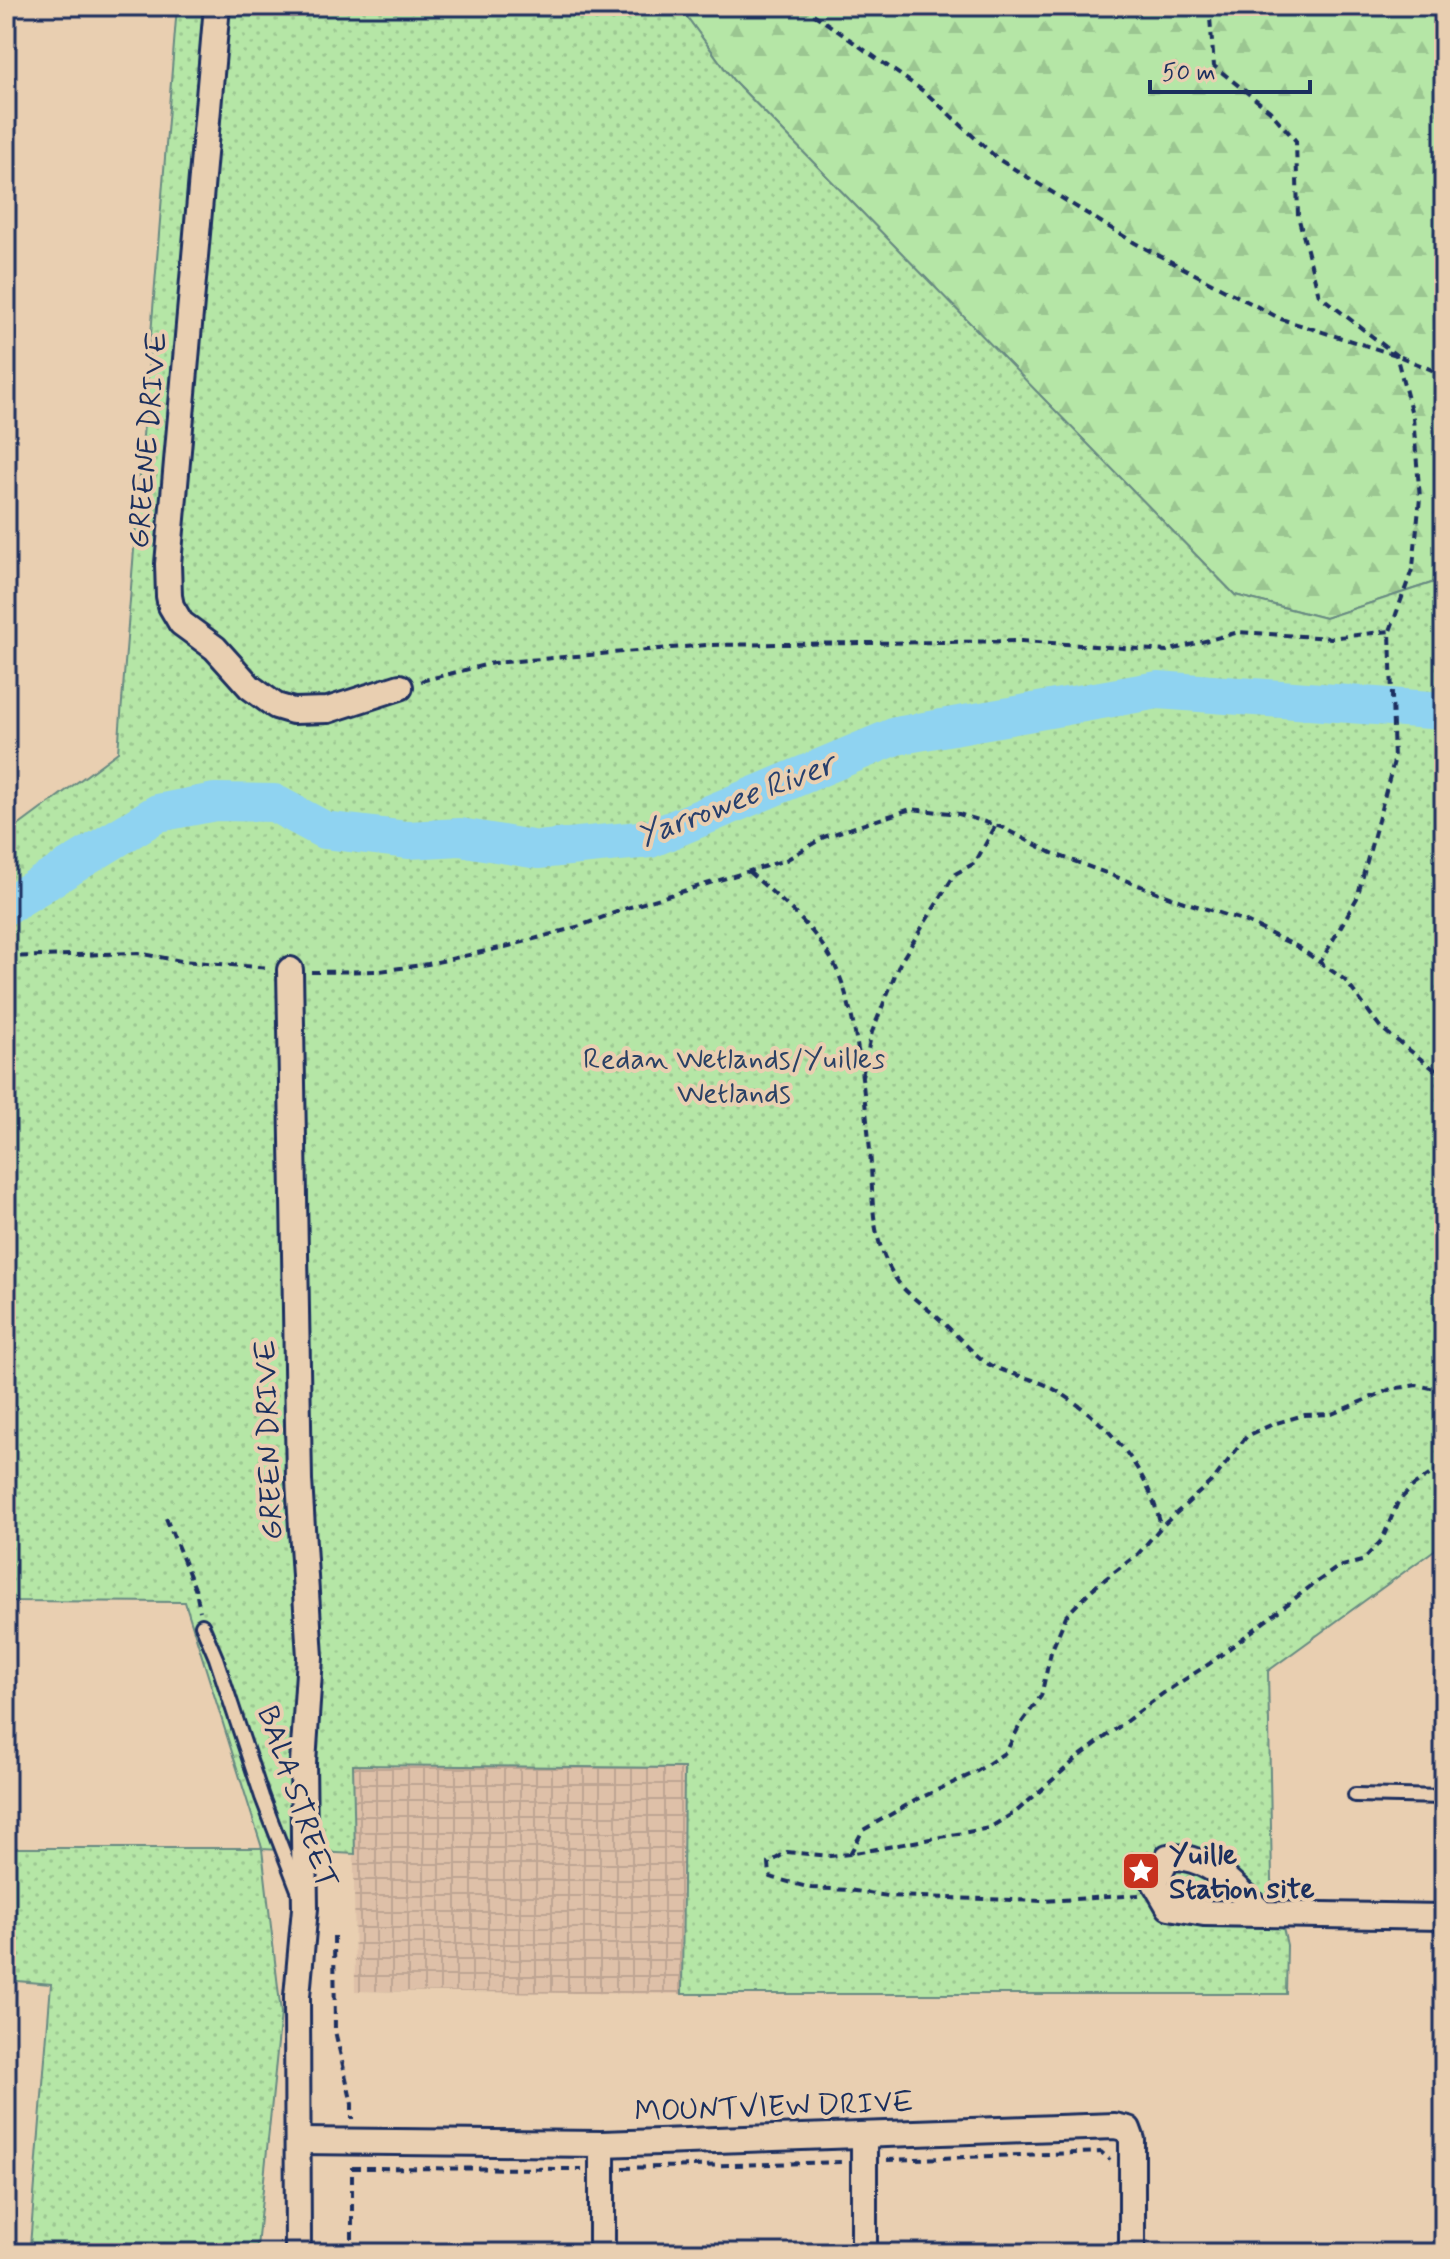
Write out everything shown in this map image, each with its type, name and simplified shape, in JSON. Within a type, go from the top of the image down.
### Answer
[{"type":"street","name":"GREENE DRIVE","points":[[217,6],[168,564],[171,606],[181,623],[222,653],[250,687],[276,706],[293,711],[328,710],[400,687]]},
{"type":"street","name":"GREEN DRIVE","points":[[290,970],[299,1480],[310,1657],[303,1763],[305,1908]]},
{"type":"street","points":[[1263,1914],[1209,1864],[1187,1856],[1168,1857],[1155,1883],[1169,1907],[1204,1913],[1263,1914],[1444,1917]]},
{"type":"street","name":"BALA STREET","points":[[298,2253],[297,1996],[305,1908]]},
{"type":"street","name":"MOUNTVIEW DRIVE","points":[[298,2141],[602,2144],[1115,2126],[1128,2129],[1130,2134],[1132,2253]]},
{"type":"street","points":[[864,2135],[864,2253]]},
{"type":"street","points":[[602,2144],[602,2253]]},
{"type":"lane","name":"BALA STREET","points":[[202,1625],[262,1797],[305,1908]]},
{"type":"lane","points":[[1355,1795],[1444,1797]]},
{"type":"path","points":[[802,6],[926,93],[998,159],[1135,243],[1281,319],[1396,355],[1444,375]]},
{"type":"path","points":[[1209,6],[1214,66],[1270,111],[1296,141],[1298,216],[1319,295],[1396,355],[1413,418],[1420,498],[1413,567],[1390,631],[1394,761],[1357,898],[1320,963]]},
{"type":"path","points":[[400,687],[493,663],[707,645],[1022,641],[1167,651],[1239,632],[1331,638],[1390,631]]},
{"type":"path","points":[[6,957],[138,953],[181,961],[290,970],[380,971],[428,964],[580,926],[683,890],[749,872],[786,860],[824,837],[911,809],[959,814],[996,825],[1052,853],[1242,920],[1298,947],[1345,980],[1381,1028],[1444,1077]]},
{"type":"path","points":[[861,1083],[872,1032],[900,963],[955,874],[975,863],[996,825]]},
{"type":"path","points":[[749,872],[813,934],[836,966],[848,1007],[861,1083],[870,1152],[871,1201],[879,1248],[898,1282],[987,1363],[1019,1378],[1050,1386],[1084,1410],[1123,1446],[1142,1473],[1161,1527]]},
{"type":"path","points":[[850,1854],[863,1830],[918,1799],[974,1773],[1006,1752],[1020,1725],[1041,1696],[1051,1652],[1066,1616],[1091,1590],[1138,1554],[1161,1527],[1214,1479],[1247,1436],[1304,1415],[1332,1414],[1391,1389],[1417,1385],[1444,1391]]},
{"type":"path","points":[[1161,1894],[1045,1901],[888,1896],[811,1888],[770,1877],[769,1863],[787,1852],[830,1856],[850,1854],[989,1828],[1017,1811],[1080,1756],[1311,1586],[1338,1567],[1362,1561],[1382,1540],[1398,1502],[1413,1486],[1444,1465]]},
{"type":"path","points":[[166,1518],[196,1591],[202,1625]]},
{"type":"path","points":[[334,1936],[335,2031],[352,2104],[352,2253]]},
{"type":"path","points":[[352,2168],[602,2169],[1101,2152],[1112,2162],[1112,2170],[1133,2171]]},
{"type":"shaded area","points":[[353,1765],[684,1768],[682,1994],[355,1991]]},
{"type":"green space","name":"Redan Wetlands/Yuilles Wetlands","points":[[177,6],[679,6],[733,80],[1235,595],[1325,618],[1444,579],[1444,1543],[1268,1671],[1272,1880],[1287,1945],[1286,1994],[682,1994],[684,1768],[353,1765],[355,1854],[262,1849],[281,2013],[257,2247],[30,2246],[51,1984],[6,1980],[6,1848],[262,1848],[185,1602],[6,1601],[6,835],[118,752]]},
{"type":"green space","points":[[679,6],[1444,6],[1444,579],[1325,618],[1235,595],[733,80]]},
{"type":"waterway","name":"Yarrowee River","points":[[6,906],[158,813],[215,802],[274,803],[324,830],[408,840],[460,837],[538,850],[650,839],[896,736],[1158,690],[1444,711]]},
{"type":"place","name":"Yuille Station site","points":[[1141,1871]]}]
